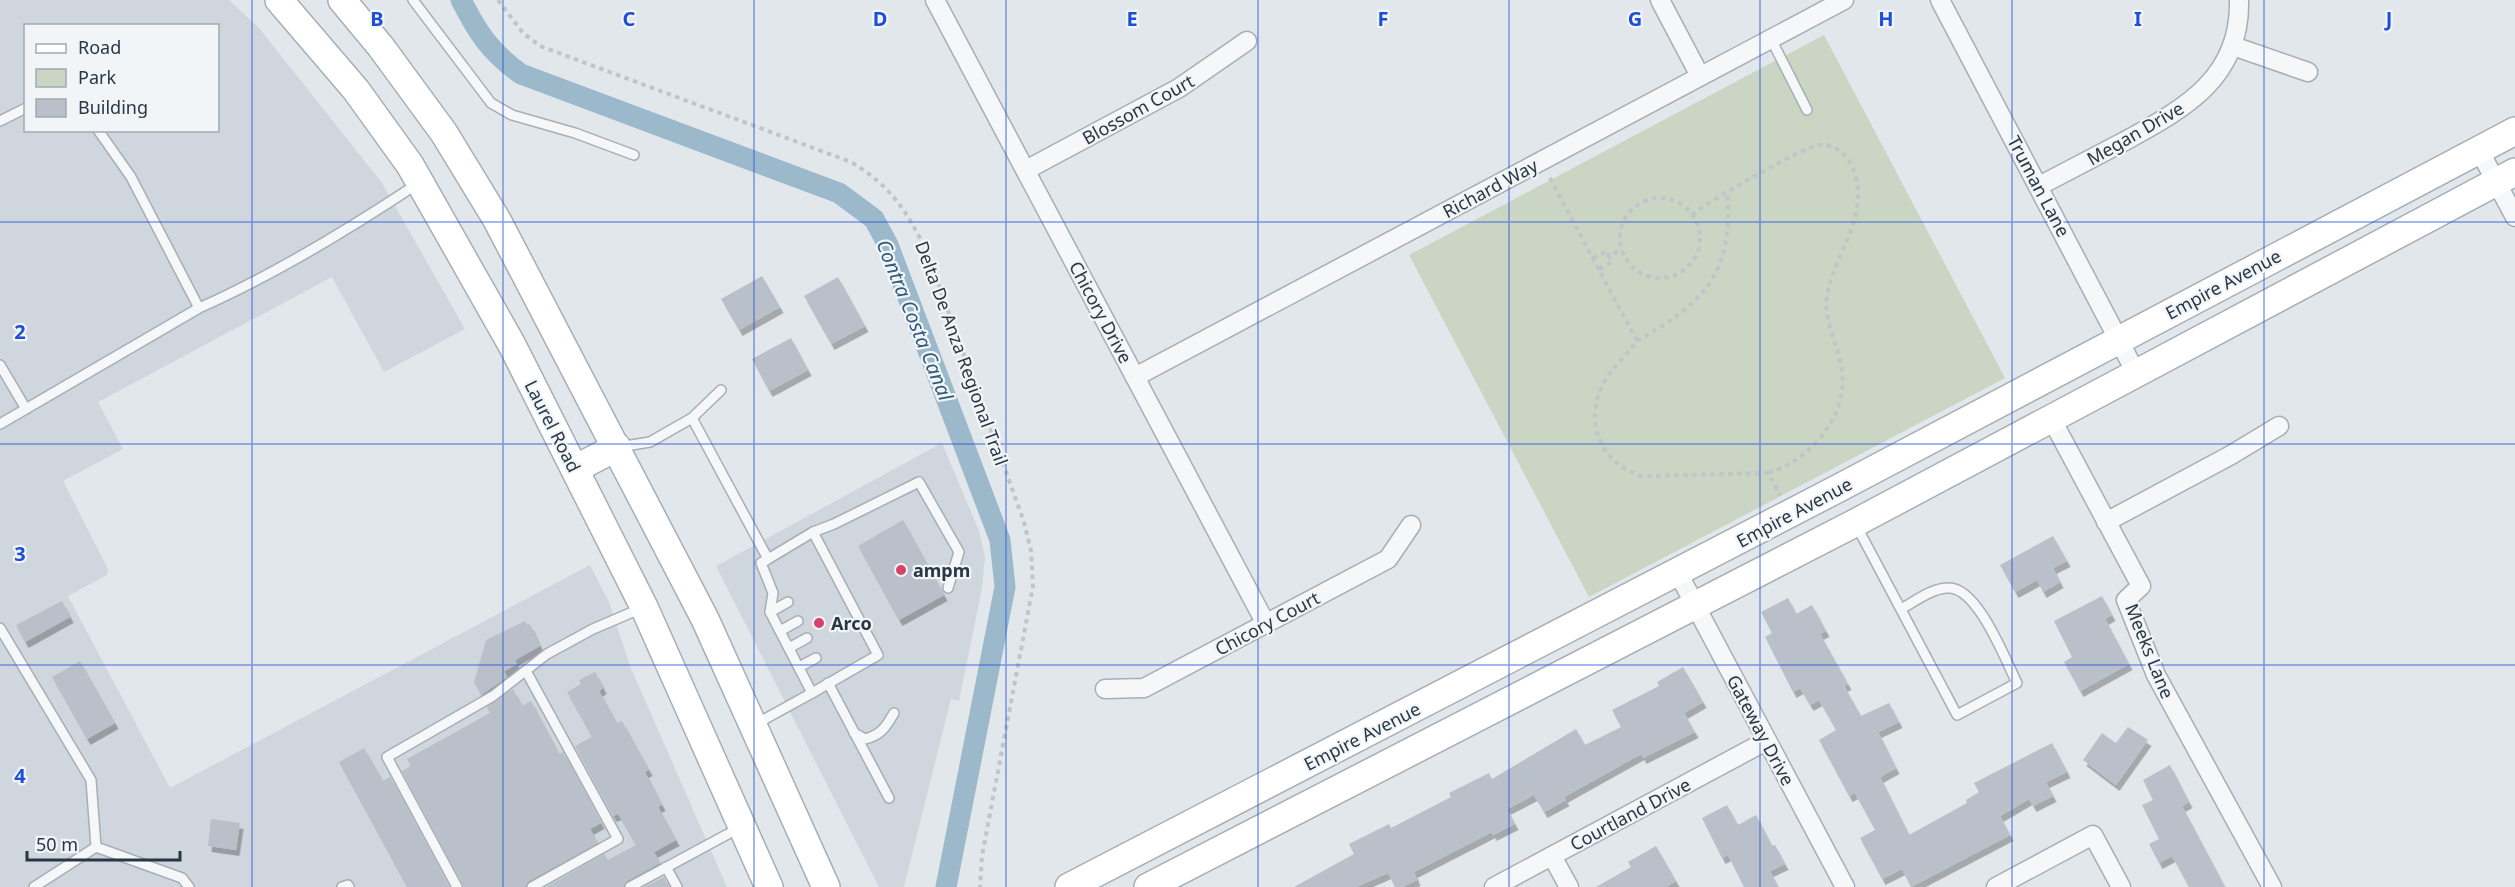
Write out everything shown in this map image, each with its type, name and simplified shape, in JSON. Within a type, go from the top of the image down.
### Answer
[{"type":"main road","name":"Laurel Road","points":[[279,0],[356,90],[420,182],[512,345],[644,607],[769,887]]},
{"type":"main road","points":[[342,0],[381,47],[444,133],[497,220],[705,619],[826,887]]},
{"type":"main road","name":"Empire Avenue","points":[[1069,887],[1678,573],[2515,131]]},
{"type":"main road","name":"Empire Avenue","points":[[1148,887],[1855,523],[2505,177]]},
{"type":"main road","points":[[574,469],[617,447]]},
{"type":"street","name":"Chicory Drive","points":[[935,0],[1266,624]]},
{"type":"street","points":[[1660,0],[1700,76]]},
{"type":"street","name":"Richard Way","points":[[1135,377],[1844,0]]},
{"type":"street","name":"Truman Lane","points":[[1940,0],[2136,372]]},
{"type":"street","name":"Megan Drive","points":[[2039,186],[2173,115],[2201,93],[2220,70],[2233,46],[2239,15],[2239,0]]},
{"type":"street","name":"Blossom Court","points":[[1026,170],[1179,88],[1247,40]]},
{"type":"street","points":[[2233,46],[2308,72]]},
{"type":"street","points":[[2479,150],[2505,177],[2515,217]]},
{"type":"street","name":"Meeks Lane","points":[[2050,418],[2141,586],[2126,600],[2156,675],[2272,887]]},
{"type":"street","points":[[2106,522],[2231,455],[2279,426]]},
{"type":"street","name":"Chicory Court","points":[[1105,689],[1144,688],[1388,559],[1411,525]]},
{"type":"street","name":"Gateway Drive","points":[[1678,573],[1845,887]]},
{"type":"street","name":"Courtland Drive","points":[[1494,887],[1766,741]]},
{"type":"street","points":[[1996,887],[2093,835],[2121,887]]},
{"type":"street","points":[[1552,856],[1569,887]]},
{"type":"lane","points":[[413,0],[491,103],[512,115],[575,133],[634,155]]},
{"type":"lane","points":[[1770,39],[1807,110]]},
{"type":"lane","points":[[0,121],[24,109]]},
{"type":"lane","points":[[99,132],[131,177],[199,308]]},
{"type":"lane","points":[[0,424],[199,308],[226,296],[367,216],[420,182]]},
{"type":"lane","points":[[0,365],[26,409]]},
{"type":"lane","points":[[617,447],[648,443],[692,418],[721,390]]},
{"type":"lane","points":[[692,418],[768,559]]},
{"type":"lane","points":[[812,693],[770,612],[777,590],[761,563],[813,532],[919,482],[959,552],[948,588]]},
{"type":"lane","points":[[1855,523],[1957,715],[2017,682],[1974,601],[1960,590],[1948,588],[1935,591],[1901,609]]},
{"type":"lane","points":[[753,725],[878,655],[862,632],[813,532]]},
{"type":"lane","points":[[770,612],[788,602]]},
{"type":"lane","points":[[457,887],[387,757],[493,696],[547,654],[592,629],[644,607]]},
{"type":"lane","points":[[780,631],[798,621]]},
{"type":"lane","points":[[0,628],[91,780],[96,847]]},
{"type":"lane","points":[[789,648],[807,638]]},
{"type":"lane","points":[[799,667],[816,658]]},
{"type":"lane","points":[[526,670],[618,839],[532,887]]},
{"type":"lane","points":[[828,683],[889,798]]},
{"type":"lane","points":[[854,733],[865,739],[877,735],[883,732],[894,713]]},
{"type":"lane","points":[[630,887],[644,884],[666,867],[741,827]]},
{"type":"lane","points":[[34,887],[96,847]]},
{"type":"lane","points":[[96,847],[182,878],[189,887]]},
{"type":"lane","points":[[666,867],[677,887]]},
{"type":"lane","points":[[342,887],[349,887]]},
{"type":"path","name":"Delta De Anza Regional Trail","points":[[498,0],[523,33],[540,46],[851,162],[875,177],[897,198],[912,221],[927,252],[1024,522],[1032,551],[1034,586],[982,856],[980,887]]},
{"type":"path","points":[[1692,215],[1702,206],[1727,192],[1812,147],[1821,145],[1843,152],[1856,176],[1858,196],[1854,215],[1830,280],[1826,298],[1826,316],[1842,373],[1837,409],[1827,429],[1811,448],[1782,469],[1768,473],[1658,478],[1629,473],[1611,459],[1599,439],[1595,426],[1597,397],[1614,368],[1637,341],[1690,308],[1711,283],[1725,250],[1728,229],[1727,192]]},
{"type":"path","points":[[1550,178],[1637,341]]},
{"type":"path","points":[[1652,198],[1665,198],[1678,202],[1692,215],[1700,234],[1699,248],[1690,265],[1674,277],[1648,278],[1636,272],[1626,262],[1620,250],[1619,236],[1622,223],[1639,203],[1652,198]]},
{"type":"path","points":[[1609,256],[1620,250]]},
{"type":"path","points":[[1593,258],[1607,251],[1612,262],[1599,269]]},
{"type":"path","points":[[1768,473],[1782,498]]},
{"type":"shaded area","points":[[0,0],[229,0],[259,28],[382,183],[465,329],[384,372],[332,277],[98,402],[123,449],[63,481],[108,569],[107,575],[68,596],[170,788],[590,565],[609,602],[630,666],[727,887],[0,887]]},
{"type":"shaded area","points":[[942,443],[979,531],[985,557],[982,588],[959,701],[951,699],[904,887],[879,887],[716,566]]},
{"type":"green space","points":[[1824,35],[2005,378],[1589,597],[1409,255]]},
{"type":"building","points":[[762,276],[780,307],[739,330],[721,299]]},
{"type":"building","points":[[838,277],[865,326],[831,344],[804,296]]},
{"type":"building","points":[[791,338],[808,370],[769,391],[752,359]]},
{"type":"building","name":"ampm","points":[[903,520],[944,595],[899,620],[858,546]]},
{"type":"building","points":[[2053,536],[2067,561],[2053,568],[2060,582],[2043,592],[2037,580],[2015,592],[2000,565]]},
{"type":"building","points":[[2102,596],[2112,615],[2105,619],[2129,664],[2080,691],[2064,662],[2072,657],[2054,621]]},
{"type":"building","points":[[1788,598],[1796,614],[1812,605],[1826,631],[1820,634],[1848,684],[1844,686],[1861,716],[1889,703],[1899,722],[1878,732],[1896,768],[1880,777],[1909,835],[1967,803],[1966,800],[1979,792],[1974,783],[2052,743],[2067,772],[2046,782],[2053,796],[2033,806],[2029,799],[2000,816],[2010,835],[1911,887],[1902,869],[1882,879],[1860,838],[1875,830],[1855,793],[1849,796],[1819,740],[1836,730],[1819,700],[1810,705],[1800,688],[1793,692],[1765,637],[1772,633],[1761,612]]},
{"type":"building","points":[[62,601],[70,617],[25,642],[16,625]]},
{"type":"building","points":[[525,621],[527,625],[530,624],[540,646],[515,660],[517,664],[504,671],[507,677],[481,695],[474,682],[486,640]]},
{"type":"building","points":[[80,661],[115,723],[87,739],[52,677]]},
{"type":"building","points":[[1683,667],[1703,702],[1684,713],[1695,732],[1643,758],[1641,754],[1564,797],[1566,800],[1544,812],[1534,795],[1507,809],[1515,824],[1493,835],[1492,832],[1414,872],[1417,880],[1403,887],[1395,887],[1388,873],[1356,887],[1294,887],[1354,854],[1349,844],[1389,824],[1391,828],[1451,797],[1449,793],[1489,773],[1492,779],[1576,729],[1585,745],[1621,727],[1612,710],[1659,686],[1657,682]]},
{"type":"building","points":[[595,672],[603,688],[599,691],[617,723],[622,721],[649,770],[645,772],[662,805],[658,807],[676,840],[654,852],[660,863],[627,881],[623,887],[546,887],[604,854],[608,860],[636,845],[618,814],[613,816],[575,746],[592,737],[567,692],[581,684],[579,680]]},
{"type":"building","points":[[513,689],[522,706],[531,701],[559,754],[563,752],[601,823],[590,829],[598,843],[529,881],[525,887],[464,887],[402,771],[411,766],[407,759],[490,713],[487,707]]},
{"type":"building","points":[[2128,727],[2148,740],[2116,785],[2083,760],[2102,733],[2116,743]]},
{"type":"building","points":[[364,748],[383,781],[390,777],[449,887],[407,887],[339,762]]},
{"type":"building","points":[[2170,765],[2189,802],[2182,806],[2225,887],[2189,887],[2172,856],[2159,863],[2149,844],[2159,839],[2142,805],[2153,800],[2143,780]]},
{"type":"building","points":[[1727,805],[1738,825],[1756,815],[1772,846],[1775,845],[1785,864],[1770,871],[1778,887],[1744,887],[1728,855],[1722,858],[1702,818]]},
{"type":"building","points":[[211,819],[240,823],[236,850],[208,846]]},
{"type":"building","points":[[1656,846],[1676,881],[1666,887],[1596,887],[1631,867],[1628,862]]},
{"type":"building","points":[[664,877],[669,887],[644,887]]},
{"type":"waterway","name":"Contra Costa Canal","points":[[461,0],[493,50],[521,74],[839,193],[874,219],[888,245],[1000,540],[1005,587],[946,887]]},
{"type":"place","name":"ampm","points":[[901,570]]},
{"type":"place","name":"Arco","points":[[819,623]]}]
